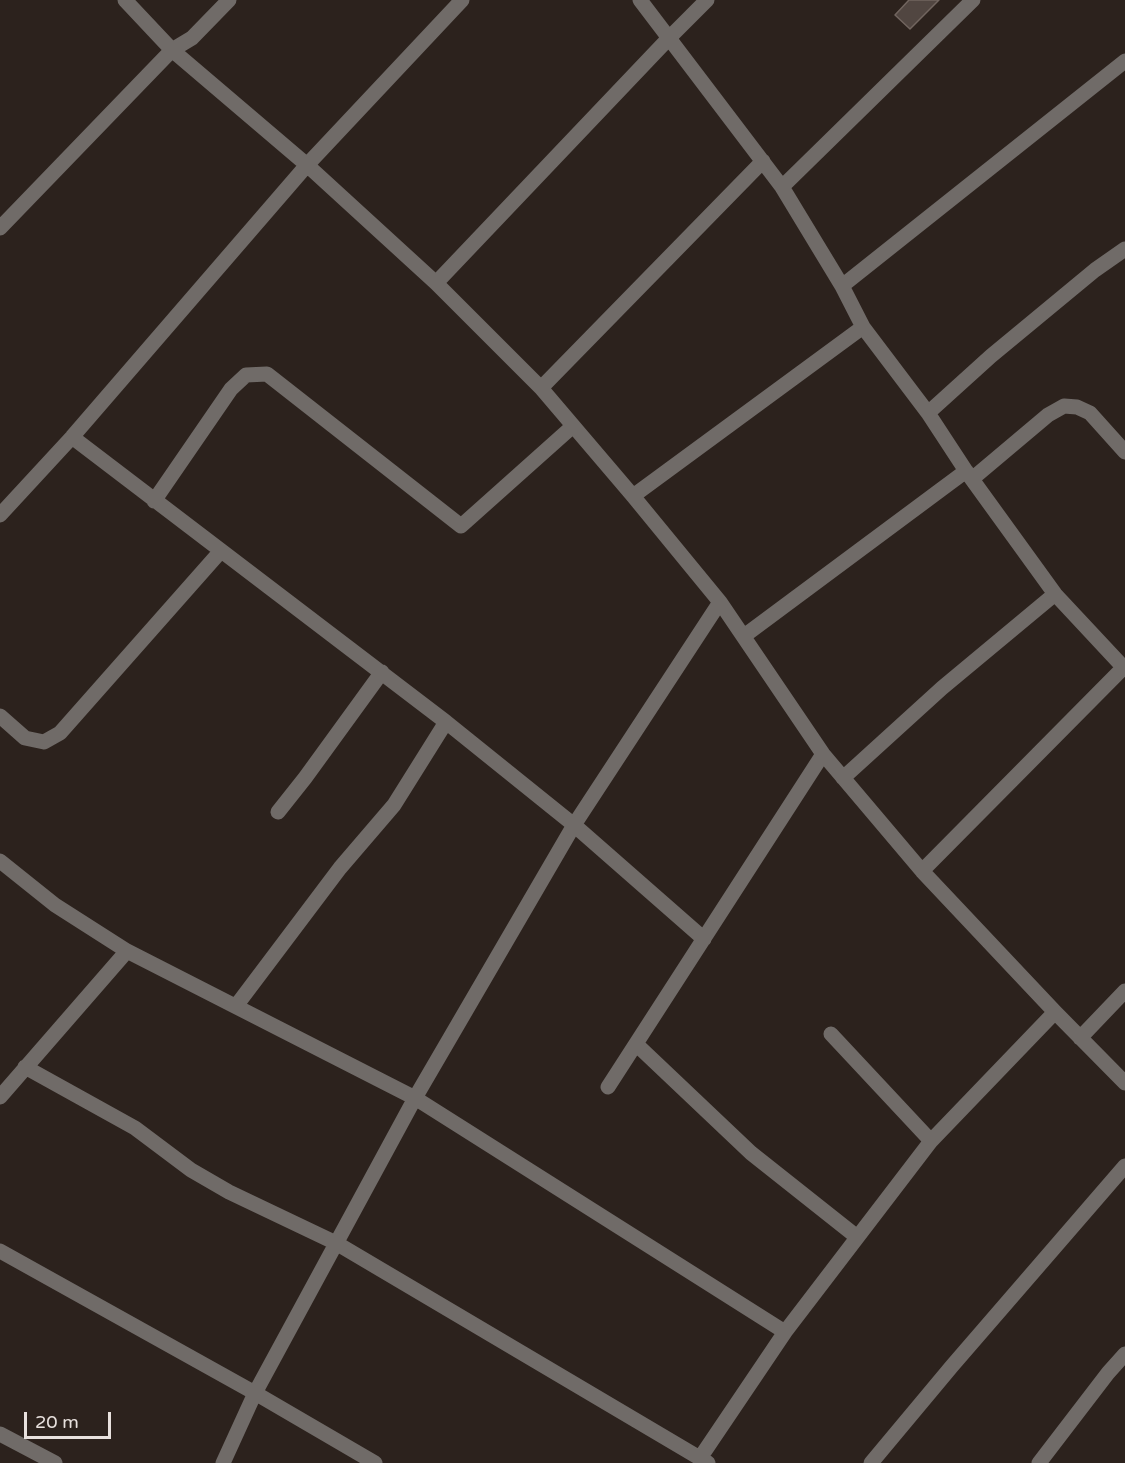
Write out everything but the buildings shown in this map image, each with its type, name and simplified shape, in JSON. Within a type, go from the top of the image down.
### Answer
[{"type":"street","points":[[125,0],[172,50],[307,165],[436,284],[541,388],[720,602],[823,754],[843,778],[922,871],[1125,1083]]},
{"type":"street","points":[[0,228],[172,50],[205,27],[229,0]]},
{"type":"street","points":[[0,515],[72,437],[307,165],[462,0]]},
{"type":"street","points":[[640,0],[782,187],[842,286],[863,327],[928,413],[969,475],[1055,594],[1124,667],[922,871]]},
{"type":"street","points":[[436,284],[707,0]]},
{"type":"street","points":[[782,187],[973,0]]},
{"type":"street","points":[[842,286],[1125,61]]},
{"type":"street","points":[[541,388],[763,161]]},
{"type":"street","points":[[928,413],[1000,349],[1095,270],[1125,249]]},
{"type":"street","points":[[633,496],[863,327]]},
{"type":"street","points":[[154,501],[231,389],[246,375],[267,374],[461,526],[573,426]]},
{"type":"street","points":[[744,636],[969,475],[1048,415],[1064,406],[1077,406],[1090,413],[1125,452]]},
{"type":"street","points":[[72,437],[446,722],[574,825],[704,939]]},
{"type":"street","points":[[0,716],[26,738],[44,742],[60,733],[220,552]]},
{"type":"street","points":[[843,778],[942,688],[1055,594]]},
{"type":"street","points":[[223,1463],[255,1393],[415,1098],[574,825],[720,602]]},
{"type":"street","points":[[278,812],[382,672]]},
{"type":"street","points":[[236,1006],[340,868],[394,806],[446,722]]},
{"type":"street","points":[[608,1087],[823,754]]},
{"type":"street","points":[[0,861],[55,905],[127,951],[415,1098],[785,1332]]},
{"type":"street","points":[[0,1097],[127,951]]},
{"type":"street","points":[[1080,1038],[1125,991]]},
{"type":"street","points":[[25,1067],[135,1128],[191,1170],[229,1192],[336,1244],[704,1460],[785,1332],[931,1142],[1055,1012]]},
{"type":"street","points":[[831,1034],[931,1142]]},
{"type":"street","points":[[636,1044],[751,1153],[857,1237]]},
{"type":"street","points":[[871,1463],[1125,1166]]},
{"type":"street","points":[[0,1251],[255,1393],[375,1463]]},
{"type":"street","points":[[1039,1463],[1125,1354]]},
{"type":"street","points":[[0,1434],[35,1458],[55,1463]]}]
